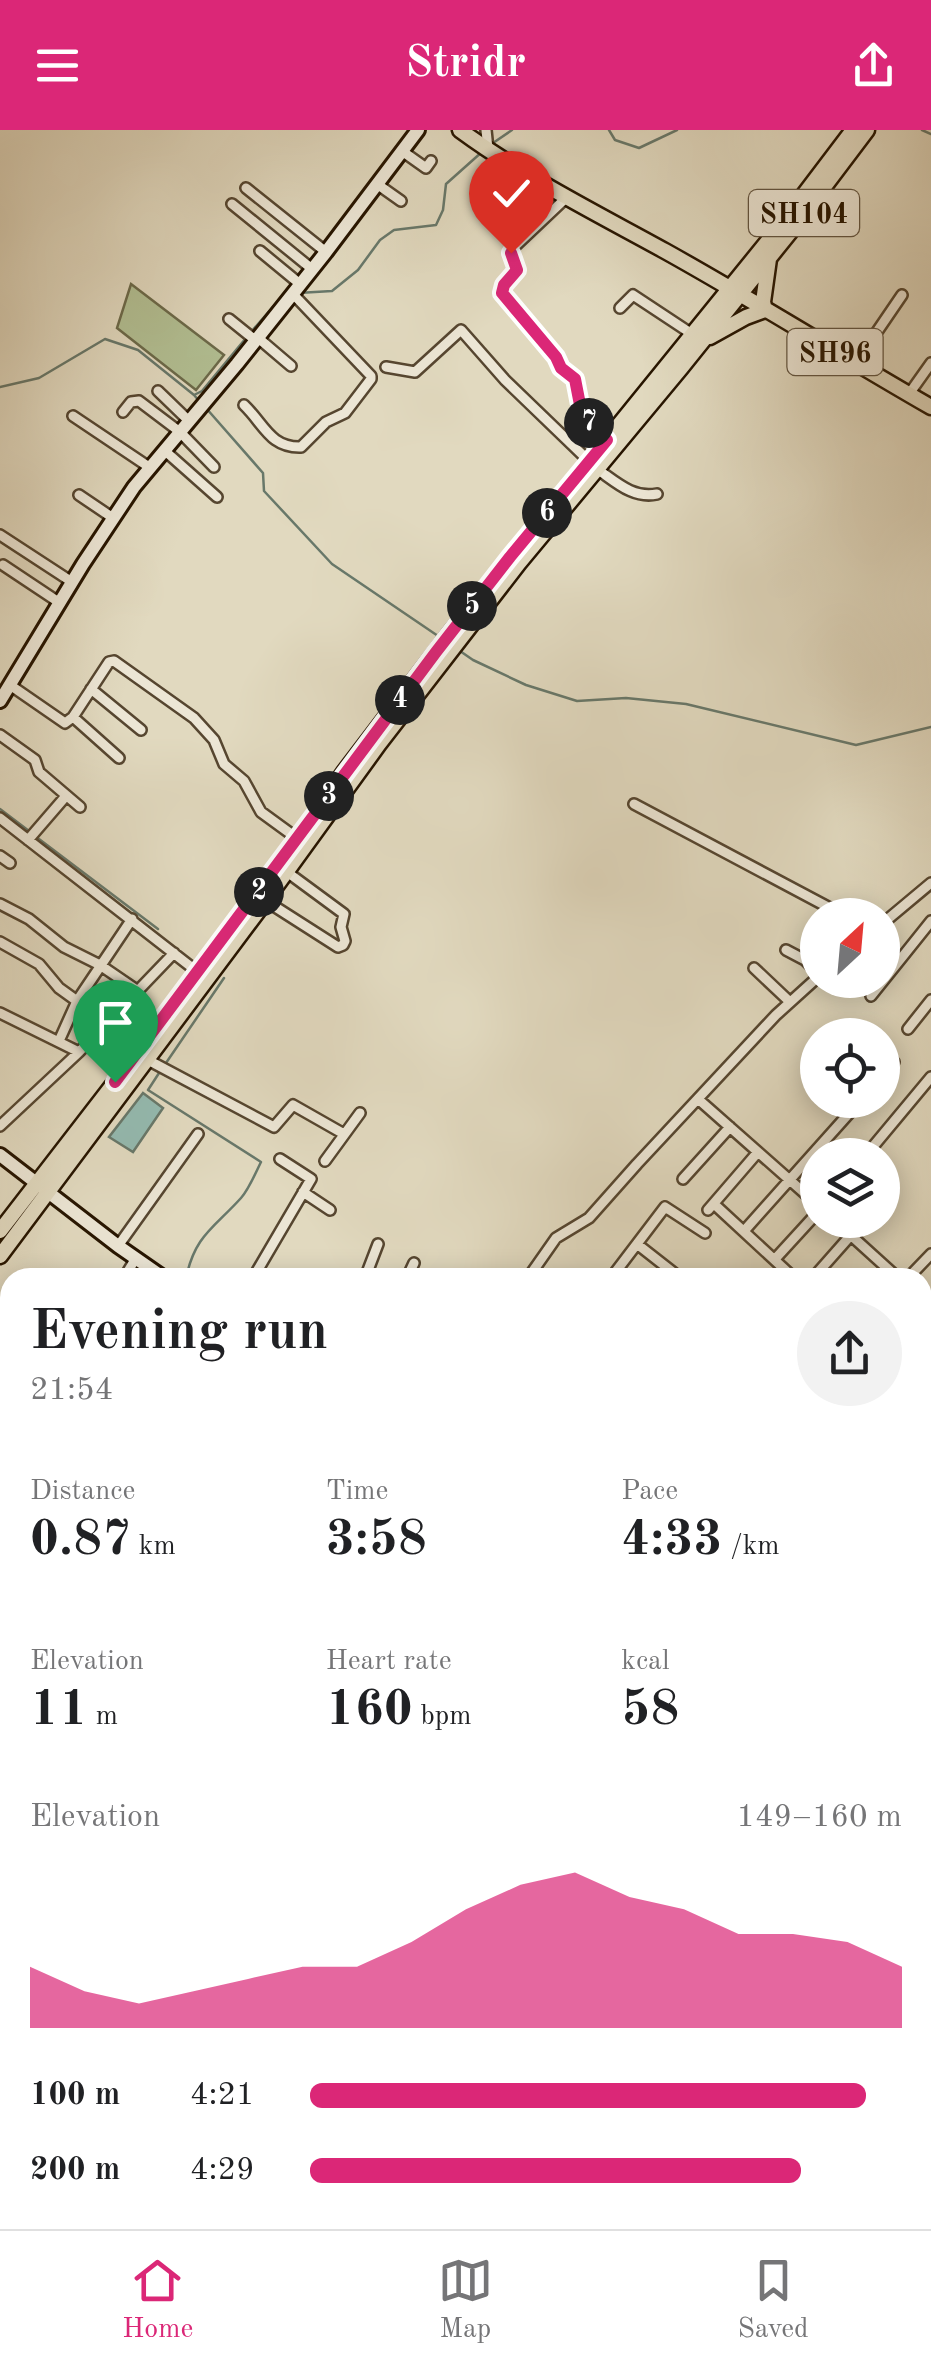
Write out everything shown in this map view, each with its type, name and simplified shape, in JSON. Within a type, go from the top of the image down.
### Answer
[{"type":"main road","name":"SH96","points":[[460,130],[567,197],[931,407]]},
{"type":"main road","name":"SH104","points":[[0,1231],[42,1188],[146,1059],[345,772],[734,292],[853,130]]},
{"type":"main road","name":"SH104","points":[[593,465],[607,440],[698,337],[708,314],[769,258],[868,130]]},
{"type":"main road","points":[[698,337],[765,310],[769,258]]},
{"type":"main road","points":[[704,274],[711,294],[708,314]]},
{"type":"main road","name":"SH104","points":[[0,1256],[42,1188],[156,1029],[266,901],[440,656]]},
{"type":"street","points":[[0,701],[113,518],[326,252],[418,130]]},
{"type":"street","points":[[486,130],[486,148]]},
{"type":"street","points":[[402,151],[426,168],[432,161]]},
{"type":"street","points":[[495,216],[534,177]]},
{"type":"street","points":[[377,184],[401,201]]},
{"type":"street","points":[[246,188],[326,252]]},
{"type":"street","points":[[567,197],[512,249],[517,270],[502,293],[561,368],[575,379],[582,415],[607,440]]},
{"type":"street","points":[[232,204],[312,269]]},
{"type":"street","points":[[244,405],[282,446],[300,447],[330,419],[346,414],[371,379],[260,251]]},
{"type":"street","points":[[620,308],[633,295],[698,337]]},
{"type":"street","points":[[855,364],[902,295]]},
{"type":"street","points":[[228,320],[291,366]]},
{"type":"street","points":[[386,368],[415,372],[461,330],[593,465],[629,491],[646,496],[658,494]]},
{"type":"street","points":[[908,394],[931,363]]},
{"type":"street","points":[[158,391],[214,467]]},
{"type":"street","points":[[123,412],[131,402],[140,401],[185,426]]},
{"type":"street","points":[[73,416],[150,468]]},
{"type":"street","points":[[164,450],[216,497]]},
{"type":"street","points":[[79,495],[113,518]]},
{"type":"street","points":[[0,536],[72,582]]},
{"type":"street","points":[[3,566],[60,603]]},
{"type":"street","points":[[10,685],[65,722],[72,718],[109,662],[114,661],[194,718],[214,740],[221,760],[244,781],[261,812],[298,839]]},
{"type":"street","points":[[91,688],[142,730]]},
{"type":"street","points":[[72,718],[119,758]]},
{"type":"street","points":[[0,735],[35,760],[38,772],[80,807]]},
{"type":"street","points":[[28,840],[66,796]]},
{"type":"street","points":[[634,804],[812,898]]},
{"type":"street","points":[[0,818],[202,976]]},
{"type":"street","points":[[0,856],[10,863]]},
{"type":"street","points":[[266,901],[338,947],[343,945],[344,914],[287,872]]},
{"type":"street","points":[[900,909],[931,884]]},
{"type":"street","points":[[0,904],[138,991]]},
{"type":"street","points":[[59,1041],[77,1001],[132,919]]},
{"type":"street","points":[[900,960],[931,921]]},
{"type":"street","points":[[0,942],[39,964],[59,988],[77,1001]]},
{"type":"street","points":[[786,950],[800,957]]},
{"type":"street","points":[[0,1126],[79,1052],[174,953]]},
{"type":"street","points":[[754,968],[790,1002]]},
{"type":"street","points":[[535,1268],[556,1238],[589,1218],[800,992]]},
{"type":"street","points":[[908,1029],[931,1000]]},
{"type":"street","points":[[0,1013],[79,1052]]},
{"type":"street","points":[[146,1059],[274,1127],[293,1106],[298,1106],[344,1134]]},
{"type":"street","points":[[880,1138],[931,1077]]},
{"type":"street","points":[[698,1099],[800,1190]]},
{"type":"street","points":[[324,1161],[360,1112]]},
{"type":"street","points":[[744,1231],[845,1118]]},
{"type":"street","points":[[683,1178],[730,1127]]},
{"type":"street","points":[[118,1246],[198,1134]]},
{"type":"street","points":[[758,1152],[711,1207],[785,1268]]},
{"type":"street","points":[[259,1268],[311,1179],[280,1158]]},
{"type":"street","points":[[2,1160],[150,1268]]},
{"type":"street","points":[[303,1192],[330,1210]]},
{"type":"street","points":[[619,1268],[665,1207],[705,1233]]},
{"type":"street","points":[[776,1259],[800,1230]]},
{"type":"street","points":[[822,1268],[848,1238]]},
{"type":"street","points":[[854,1238],[887,1268]]},
{"type":"street","points":[[369,1268],[378,1244]]},
{"type":"street","points":[[637,1244],[668,1268]]},
{"type":"street","points":[[130,1268],[136,1258]]},
{"type":"street","points":[[412,1268],[414,1264]]},
{"type":"green space","points":[[131,284],[224,355],[196,390],[117,328]]},
{"type":"water","points":[[143,1093],[163,1108],[133,1152],[109,1137]]},
{"type":"waterway","points":[[493,143],[512,130]]},
{"type":"waterway","points":[[609,130],[615,140],[639,148],[677,130]]},
{"type":"waterway","points":[[922,130],[931,134]]},
{"type":"waterway","points":[[298,293],[332,291],[358,270],[380,240],[394,230],[436,225],[443,210],[446,184],[483,151]]},
{"type":"waterway","points":[[251,332],[285,293]]},
{"type":"waterway","points":[[0,387],[39,378],[105,339],[138,350],[194,395],[202,391],[246,338]]},
{"type":"waterway","points":[[194,395],[200,402]]},
{"type":"waterway","points":[[206,408],[263,473],[264,491],[332,564],[441,638]]},
{"type":"waterway","points":[[460,651],[526,685],[577,701],[626,698],[686,704],[856,745],[931,727]]},
{"type":"waterway","points":[[0,809],[29,831]]},
{"type":"waterway","points":[[35,836],[158,929]]},
{"type":"waterway","points":[[166,1063],[224,978]]},
{"type":"waterway","points":[[161,1070],[148,1090],[261,1162],[244,1194],[200,1242],[189,1268]]},
{"type":"route","points":[[115,1082],[436,652],[607,440],[582,415],[575,379],[561,368],[502,293],[517,270],[511,253]]}]
